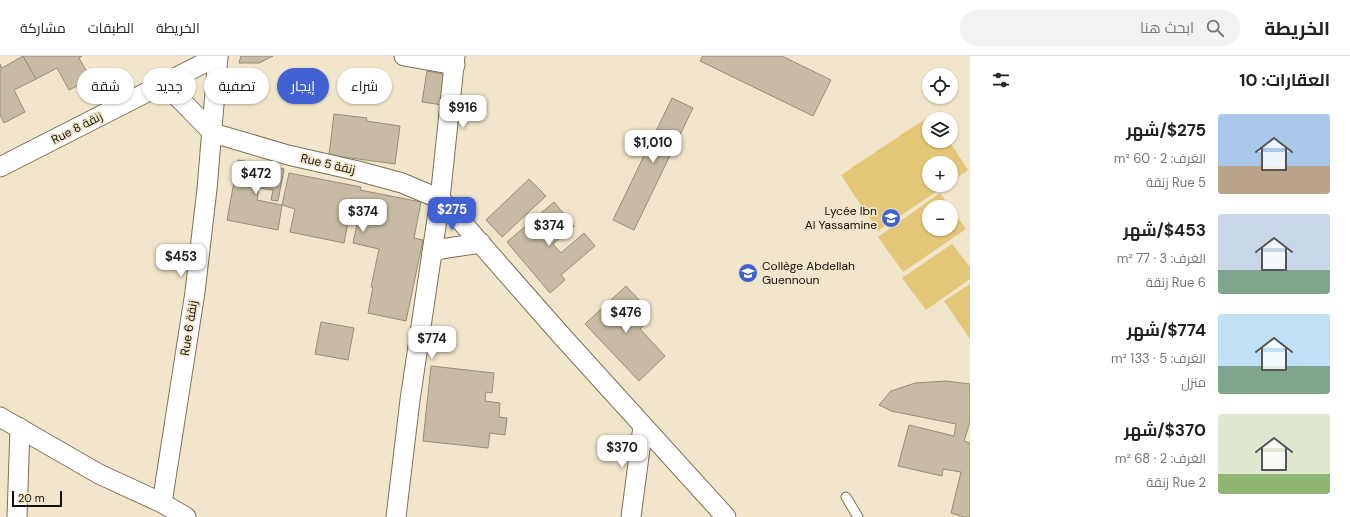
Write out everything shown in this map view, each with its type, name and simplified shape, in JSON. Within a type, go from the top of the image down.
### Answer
[{"type":"street","name":"Rue 8 زنقة","points":[[194,68],[218,56]]},
{"type":"street","name":"Rue 6 زنقة","points":[[162,503],[195,292],[213,133],[218,56]]},
{"type":"street","points":[[396,517],[410,400],[440,199],[455,61],[404,56]]},
{"type":"street","name":"Rue 8 زنقة","points":[[0,167],[142,94]]},
{"type":"street","name":"Rue 5 زنقة","points":[[184,104],[213,133],[288,155],[402,183],[440,199]]},
{"type":"street","points":[[440,199],[726,517]]},
{"type":"street","points":[[432,253],[442,249],[481,243]]},
{"type":"street","points":[[0,417],[98,474],[162,503],[186,517]]},
{"type":"street","points":[[631,517],[643,426]]},
{"type":"street","points":[[17,517],[20,428]]},
{"type":"lane","points":[[846,497],[858,517]]},
{"type":"shaded area","points":[[922,121],[922,148],[954,148],[968,170],[958,177],[958,156],[922,156],[922,192],[936,192],[878,231],[841,175]]},
{"type":"shaded area","points":[[940,193],[945,200],[930,200]]},
{"type":"shaded area","points":[[922,206],[922,236],[956,236],[903,272],[878,237]]},
{"type":"shaded area","points":[[958,218],[966,229],[958,234]]},
{"type":"shaded area","points":[[952,244],[970,267],[970,279],[926,310],[902,278]]},
{"type":"shaded area","points":[[970,284],[970,339],[944,301]]},
{"type":"building","points":[[23,56],[36,79],[14,90],[25,112],[4,123],[0,115],[0,64],[2,68]]},
{"type":"building","points":[[23,56],[82,56],[79,58],[85,68],[77,68],[77,86],[69,90],[57,68],[36,79]]},
{"type":"building","points":[[241,56],[273,56],[259,63],[239,63]]},
{"type":"building","points":[[703,56],[782,56],[831,80],[813,116],[700,61]]},
{"type":"building","points":[[427,71],[448,75],[443,105],[422,102]]},
{"type":"building","points":[[672,98],[693,108],[634,230],[613,220]]},
{"type":"building","points":[[334,114],[367,118],[366,121],[400,126],[395,164],[329,155]]},
{"type":"building","points":[[238,160],[284,169],[278,201],[271,200],[273,190],[259,188],[257,200],[282,205],[278,230],[227,220]]},
{"type":"building","points":[[289,173],[361,187],[360,190],[421,202],[414,238],[423,240],[406,321],[368,313],[373,287],[371,287],[379,249],[353,243],[358,219],[349,217],[344,243],[290,232],[295,209],[282,205]]},
{"type":"building","points":[[529,179],[546,196],[502,237],[486,220]]},
{"type":"building","points":[[554,202],[574,226],[553,244],[561,253],[584,233],[595,246],[561,275],[565,280],[550,293],[507,242]]},
{"type":"building","points":[[626,286],[640,301],[633,307],[647,322],[640,329],[665,356],[639,381],[585,324]]},
{"type":"building","points":[[321,322],[354,328],[348,360],[315,354]]},
{"type":"building","points":[[431,366],[494,373],[492,393],[486,392],[485,401],[500,403],[499,417],[507,418],[505,435],[490,433],[488,448],[423,441]]},
{"type":"building","points":[[946,381],[970,384],[970,422],[964,441],[970,443],[970,517],[964,517],[951,513],[961,472],[943,469],[942,476],[898,466],[909,425],[954,436],[956,424],[891,411],[879,405],[891,391],[915,383]]},
{"type":"place","name":"Lycée Ibn Al Yassamine","points":[[891,218]]},
{"type":"place","name":"Collège Abdellah Guennoun","points":[[748,273]]}]
